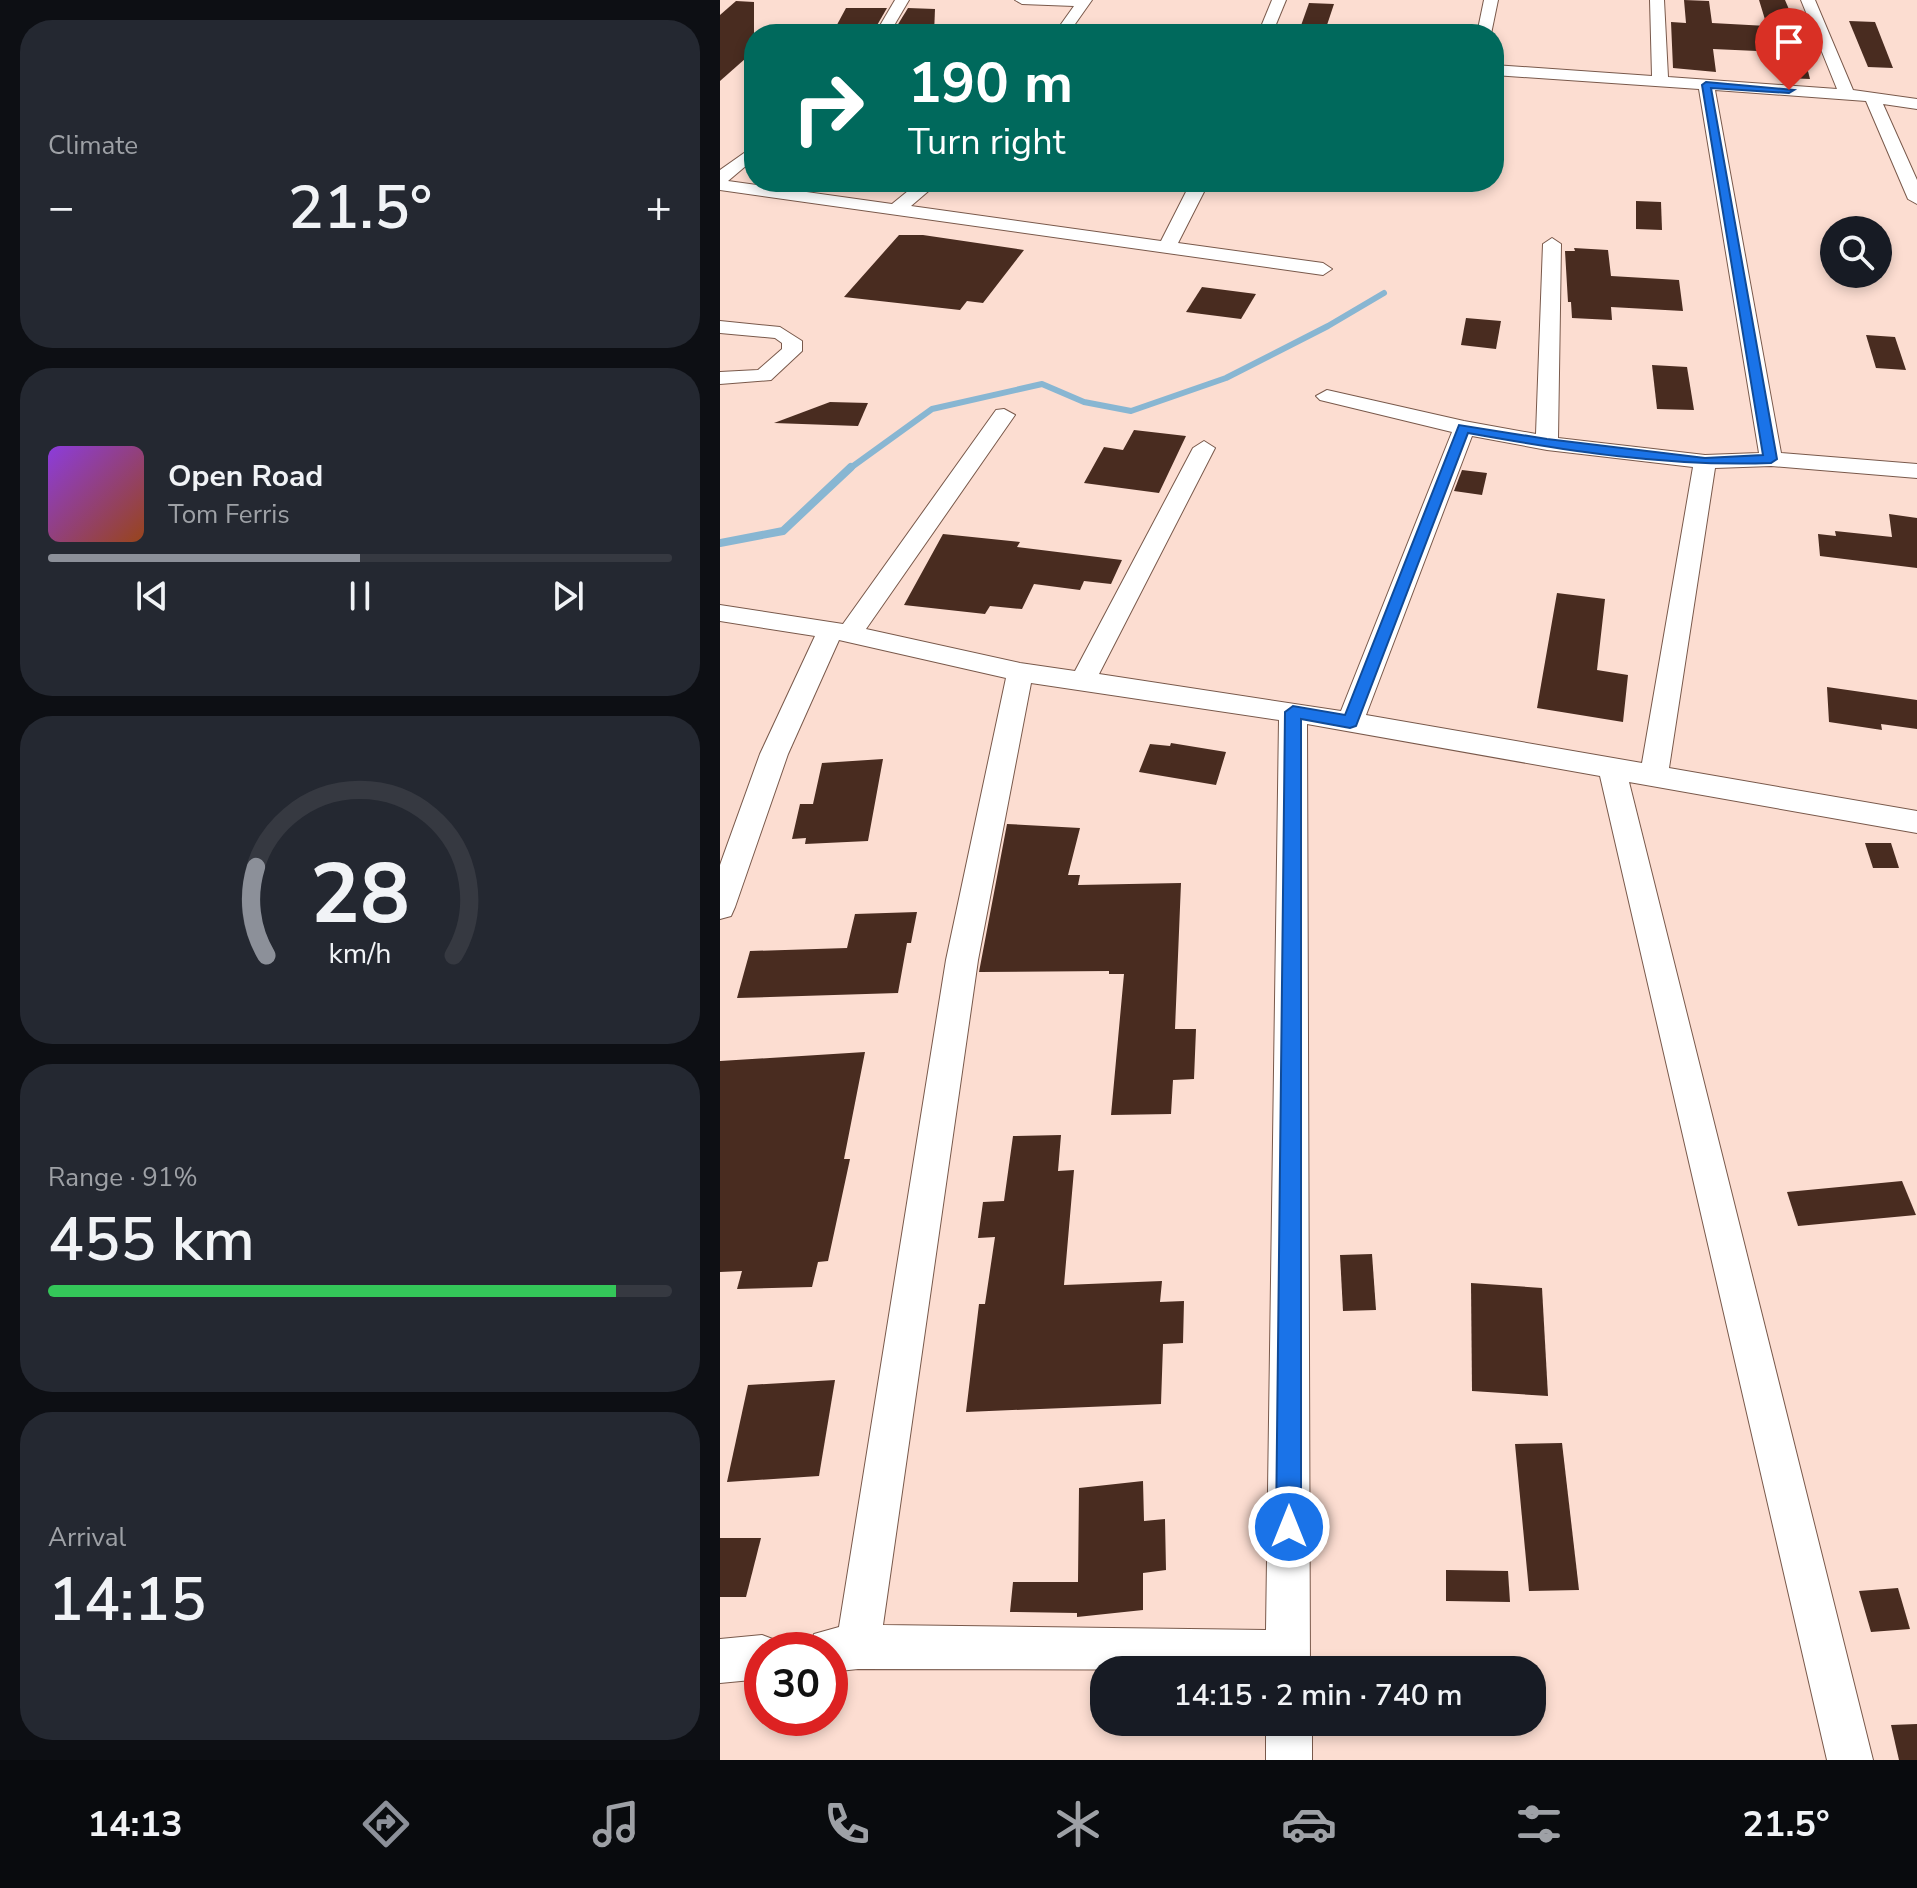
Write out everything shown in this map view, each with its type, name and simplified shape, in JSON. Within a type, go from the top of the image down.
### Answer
[{"type":"street","points":[[889,24],[902,0]]},
{"type":"street","points":[[1022,0],[1085,1]]},
{"type":"street","points":[[1269,24],[1279,0]]},
{"type":"street","points":[[1486,24],[1491,0]]},
{"type":"street","points":[[1657,0],[1660,81]]},
{"type":"street","points":[[1808,0],[1847,94]]},
{"type":"street","points":[[1068,24],[1085,1]]},
{"type":"street","points":[[1504,71],[1847,94],[1917,104]]},
{"type":"street","points":[[1706,85],[1771,459]]},
{"type":"street","points":[[1873,100],[1912,178],[1917,199]]},
{"type":"street","points":[[720,182],[744,160]]},
{"type":"street","points":[[720,182],[744,186]]},
{"type":"street","points":[[782,192],[1323,269]]},
{"type":"street","points":[[895,210],[918,192]]},
{"type":"street","points":[[1166,248],[1195,192]]},
{"type":"street","points":[[1547,443],[1552,244]]},
{"type":"street","points":[[720,327],[780,333],[792,341],[792,351],[764,376],[729,379]]},
{"type":"street","points":[[1327,396],[1464,428],[1547,443],[1705,462],[1771,459],[1917,471]]},
{"type":"street","points":[[720,907],[774,754],[840,632],[1004,415]]},
{"type":"street","points":[[1350,722],[1464,428]]},
{"type":"street","points":[[1083,680],[1204,448]]},
{"type":"street","points":[[1654,775],[1705,462]]},
{"type":"street","points":[[720,613],[840,632],[1020,672],[1293,712],[1917,822]]},
{"type":"street","points":[[847,1632],[962,960],[1020,672]]},
{"type":"street","points":[[1288,1656],[1293,712]]},
{"type":"street","points":[[1612,768],[1850,1760]]},
{"type":"street","points":[[848,1649],[1103,1656]]},
{"type":"street","points":[[720,1661],[744,1659]]},
{"type":"street","points":[[1289,1736],[1289,1760]]},
{"type":"building","points":[[1684,0],[1709,1],[1712,23],[1767,26],[1759,0],[1785,0],[1797,28],[1810,79],[1785,78],[1779,52],[1713,49],[1716,72],[1673,68],[1671,22],[1686,23]]},
{"type":"building","points":[[736,1],[754,2],[754,24],[744,24],[744,60],[720,81],[720,15]]},
{"type":"building","points":[[1309,3],[1334,4],[1327,24],[1302,24]]},
{"type":"building","points":[[846,8],[887,8],[878,24],[837,24]]},
{"type":"building","points":[[908,8],[935,9],[934,24],[898,24]]},
{"type":"building","points":[[1849,21],[1875,22],[1893,68],[1868,67]]},
{"type":"building","points":[[1636,201],[1661,202],[1662,230],[1636,229]]},
{"type":"building","points":[[899,235],[923,235],[1024,250],[983,303],[967,301],[960,310],[844,297]]},
{"type":"building","points":[[1574,248],[1608,250],[1611,276],[1679,280],[1683,311],[1611,307],[1612,320],[1572,318],[1565,251],[1575,251]]},
{"type":"building","points":[[1202,287],[1256,294],[1241,319],[1186,312]]},
{"type":"building","points":[[1466,318],[1501,321],[1496,349],[1461,345]]},
{"type":"building","points":[[1866,335],[1895,337],[1906,370],[1876,368]]},
{"type":"building","points":[[1652,365],[1687,367],[1694,410],[1657,409]]},
{"type":"building","points":[[830,402],[868,403],[858,426],[774,423]]},
{"type":"building","points":[[1134,430],[1186,436],[1159,493],[1084,483],[1104,447],[1123,450]]},
{"type":"building","points":[[1462,470],[1487,473],[1482,495],[1454,491]]},
{"type":"building","points":[[1889,514],[1917,518],[1917,568],[1820,556],[1818,534],[1836,536],[1835,531],[1892,537]]},
{"type":"building","points":[[943,534],[1020,542],[1017,547],[1122,560],[1111,584],[1084,581],[1080,590],[1034,584],[1022,609],[990,606],[985,614],[904,605]]},
{"type":"building","points":[[1557,593],[1605,599],[1597,670],[1628,675],[1623,722],[1537,708]]},
{"type":"building","points":[[1827,687],[1917,700],[1917,729],[1881,724],[1882,730],[1829,722]]},
{"type":"building","points":[[1171,743],[1226,752],[1216,785],[1139,772],[1150,744],[1170,746]]},
{"type":"building","points":[[883,759],[868,841],[805,844],[806,838],[792,839],[800,804],[813,804],[822,763]]},
{"type":"building","points":[[1007,824],[1080,828],[1068,875],[1080,875],[1078,885],[1181,883],[1175,1029],[1196,1029],[1194,1079],[1173,1080],[1171,1114],[1111,1115],[1124,974],[1109,974],[1109,971],[979,972]]},
{"type":"building","points":[[1865,843],[1891,843],[1899,868],[1873,868]]},
{"type":"building","points":[[917,912],[911,943],[907,943],[898,993],[737,998],[750,951],[847,948],[855,914]]},
{"type":"building","points":[[865,1052],[844,1159],[850,1159],[828,1261],[818,1262],[812,1287],[737,1289],[742,1271],[720,1272],[720,1061]]},
{"type":"building","points":[[1061,1135],[1058,1171],[1074,1170],[1064,1285],[1162,1281],[1160,1302],[1184,1301],[1183,1343],[1163,1344],[1161,1404],[966,1412],[979,1304],[985,1304],[995,1237],[978,1238],[983,1202],[1004,1201],[1013,1136]]},
{"type":"building","points":[[1902,1181],[1916,1215],[1798,1226],[1787,1192]]},
{"type":"building","points":[[1372,1254],[1376,1310],[1343,1311],[1340,1255]]},
{"type":"building","points":[[1471,1283],[1542,1288],[1548,1396],[1472,1391]]},
{"type":"building","points":[[835,1380],[819,1476],[727,1482],[748,1385]]},
{"type":"building","points":[[1562,1443],[1579,1590],[1529,1591],[1515,1444]]},
{"type":"building","points":[[1143,1481],[1144,1521],[1165,1519],[1166,1570],[1143,1573],[1143,1610],[1077,1617],[1077,1613],[1010,1612],[1013,1582],[1078,1582],[1079,1488]]},
{"type":"building","points":[[720,1538],[761,1538],[746,1597],[720,1597]]},
{"type":"building","points":[[1446,1570],[1508,1571],[1510,1602],[1446,1601]]},
{"type":"building","points":[[1898,1588],[1910,1629],[1871,1632],[1859,1591]]},
{"type":"building","points":[[1917,1724],[1917,1760],[1899,1760],[1891,1725]]},
{"type":"waterway","points":[[849,469],[932,409],[1042,384],[1084,402],[1131,411],[1226,378],[1328,326],[1384,293]]},
{"type":"waterway","points":[[720,543],[783,531],[851,467]]},
{"type":"route","points":[[1289,1527],[1293,712],[1350,722],[1464,428],[1547,443],[1705,462],[1771,459],[1706,85],[1789,90]]}]
